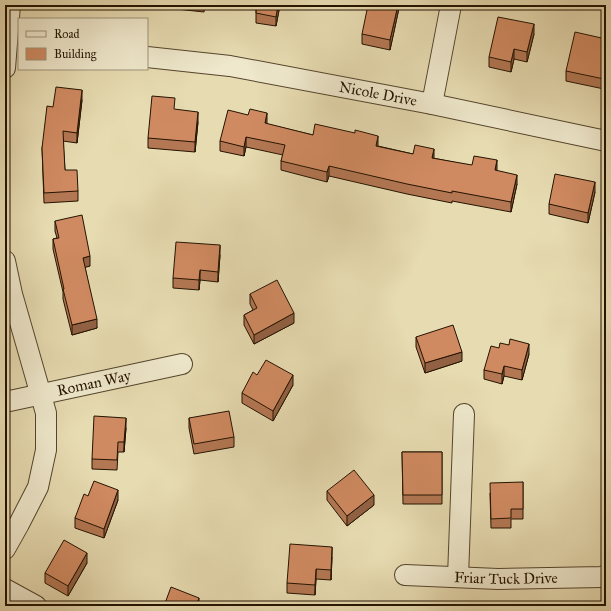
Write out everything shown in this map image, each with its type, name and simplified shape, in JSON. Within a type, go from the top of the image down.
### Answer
[{"type":"street","points":[[5,68],[13,45],[10,5]]},
{"type":"street","points":[[432,104],[451,5]]},
{"type":"street","name":"Nicole Drive","points":[[148,57],[230,66],[432,104],[606,141]]},
{"type":"street","points":[[5,261],[12,294],[46,413],[46,450],[38,486],[5,549]]},
{"type":"street","name":"Roman Way","points":[[5,402],[182,364]]},
{"type":"street","points":[[458,577],[464,414]]},
{"type":"street","name":"Friar Tuck Drive","points":[[405,575],[498,579],[606,576]]},
{"type":"street","points":[[5,589],[36,606]]},
{"type":"building","points":[[257,5],[278,5],[276,17],[256,13]]},
{"type":"building","points":[[368,5],[398,5],[390,40],[362,34]]},
{"type":"building","points":[[498,17],[534,24],[527,52],[514,49],[511,62],[489,57]]},
{"type":"building","points":[[575,32],[606,39],[606,72],[604,79],[566,71]]},
{"type":"building","points":[[56,87],[82,90],[77,133],[63,131],[65,170],[77,170],[78,191],[44,193],[42,148],[47,106],[53,107]]},
{"type":"building","points":[[152,96],[175,98],[174,109],[198,112],[195,142],[148,138]]},
{"type":"building","points":[[250,109],[267,113],[265,123],[313,135],[315,124],[355,133],[355,130],[378,136],[376,146],[413,154],[415,145],[434,149],[432,158],[472,165],[474,156],[497,160],[495,170],[517,175],[511,202],[452,191],[452,193],[329,166],[327,172],[281,161],[285,145],[246,137],[244,147],[220,141],[228,110],[248,115]]},
{"type":"building","points":[[555,174],[595,182],[588,213],[549,204]]},
{"type":"building","points":[[82,215],[90,256],[83,258],[97,319],[72,325],[53,239],[59,238],[55,221]]},
{"type":"building","points":[[176,242],[220,245],[218,272],[200,270],[199,280],[173,278]]},
{"type":"building","points":[[277,280],[294,313],[254,335],[244,315],[257,308],[250,294]]},
{"type":"building","points":[[453,325],[462,352],[425,363],[416,337]]},
{"type":"building","points":[[510,339],[529,344],[522,370],[504,366],[502,374],[484,370],[491,346],[499,348],[500,343],[509,345]]},
{"type":"building","points":[[266,360],[293,375],[273,411],[242,393],[253,372],[257,375]]},
{"type":"building","points":[[229,411],[234,437],[194,444],[189,418]]},
{"type":"building","points":[[94,416],[126,418],[124,442],[118,442],[117,460],[92,459]]},
{"type":"building","points":[[402,452],[442,452],[442,495],[403,495]]},
{"type":"building","points":[[354,470],[374,495],[347,516],[327,491]]},
{"type":"building","points":[[94,481],[118,490],[104,529],[75,518],[84,494],[88,496]]},
{"type":"building","points":[[523,482],[523,509],[511,509],[511,518],[491,519],[490,483]]},
{"type":"building","points":[[64,540],[87,553],[68,586],[45,573]]},
{"type":"building","points":[[290,544],[332,547],[331,570],[316,569],[315,585],[287,583]]},
{"type":"building","points":[[171,587],[199,598],[196,606],[164,606]]}]
